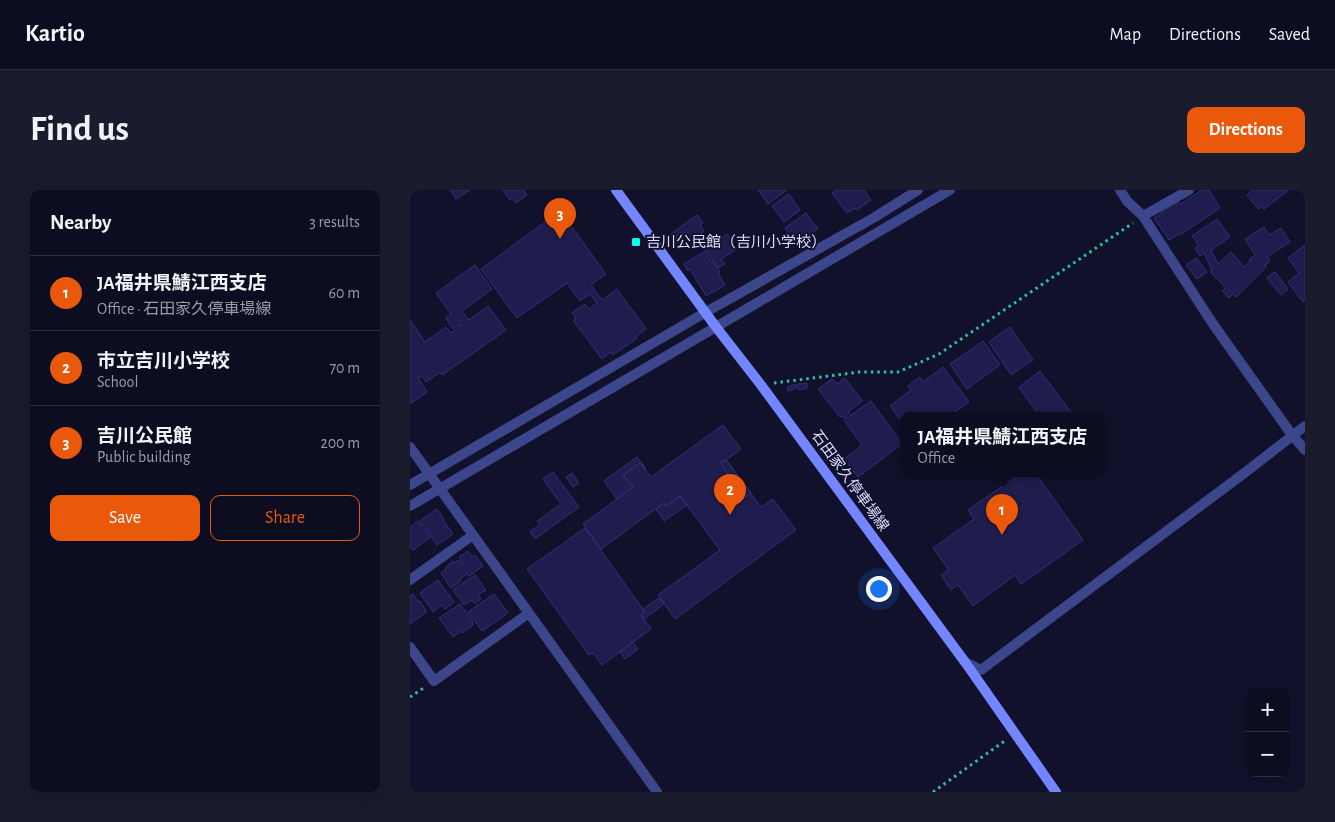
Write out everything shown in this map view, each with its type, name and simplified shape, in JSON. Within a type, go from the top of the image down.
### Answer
[{"type":"main road","name":"石田家久停車場線","points":[[616,190],[965,662],[1056,792]]},
{"type":"street","points":[[410,485],[706,312],[875,217],[918,190]]},
{"type":"street","points":[[410,506],[950,190]]},
{"type":"street","points":[[1120,190],[1127,201],[1143,216],[1213,324],[1292,435],[1305,450]]},
{"type":"street","points":[[1143,216],[1189,190]]},
{"type":"street","points":[[965,662],[981,670],[1305,426]]},
{"type":"street","points":[[410,447],[657,792]]},
{"type":"street","points":[[410,580],[473,535]]},
{"type":"street","points":[[410,647],[434,680],[529,613]]},
{"type":"path","points":[[761,385],[860,372],[898,372],[939,354],[1143,216]]},
{"type":"path","points":[[933,792],[1015,733]]},
{"type":"building","points":[[450,190],[470,190],[456,199]]},
{"type":"building","points":[[503,190],[525,190],[527,195],[516,203],[512,198],[510,200]]},
{"type":"building","points":[[758,190],[787,190],[768,204]]},
{"type":"building","points":[[836,190],[864,190],[871,200],[857,210],[855,208],[847,213],[832,193]]},
{"type":"building","points":[[1202,190],[1209,190],[1220,208],[1180,235],[1169,240],[1154,218],[1173,204],[1179,202],[1180,204]]},
{"type":"building","points":[[1252,190],[1289,190],[1264,209],[1262,206],[1258,209],[1247,195]]},
{"type":"building","points":[[789,194],[800,210],[784,222],[772,206]]},
{"type":"building","points":[[560,211],[606,274],[591,285],[602,300],[617,289],[646,329],[613,355],[611,352],[602,359],[573,320],[576,318],[572,313],[585,304],[589,309],[597,303],[590,294],[580,301],[567,283],[517,318],[481,269]]},
{"type":"building","points":[[806,213],[818,229],[813,232],[815,234],[798,246],[785,228]]},
{"type":"building","points":[[697,215],[703,223],[700,225],[704,231],[678,250],[668,236]]},
{"type":"building","points":[[1217,219],[1230,237],[1211,250],[1218,264],[1231,252],[1244,267],[1255,255],[1245,239],[1264,227],[1269,235],[1281,228],[1290,242],[1267,257],[1270,261],[1265,265],[1267,266],[1236,297],[1233,294],[1229,298],[1222,291],[1226,288],[1210,272],[1212,270],[1204,253],[1200,256],[1195,248],[1199,246],[1192,236]]},
{"type":"building","points":[[727,234],[737,249],[721,259],[725,264],[718,268],[705,248]]},
{"type":"building","points":[[1305,245],[1305,300],[1303,302],[1288,282],[1299,273],[1288,258]]},
{"type":"building","points":[[705,251],[711,262],[713,261],[720,272],[718,273],[725,285],[706,296],[690,269],[688,271],[684,264]]},
{"type":"building","points":[[1196,258],[1207,272],[1197,279],[1186,265]]},
{"type":"building","points":[[475,265],[492,289],[462,311],[469,320],[488,306],[506,330],[442,375],[440,372],[426,382],[422,376],[418,378],[427,392],[410,404],[410,320],[425,342],[446,327],[451,333],[461,326],[460,324],[453,329],[446,318],[451,314],[436,293]]},
{"type":"building","points":[[1275,272],[1288,289],[1281,295],[1267,278]]},
{"type":"building","points":[[1010,327],[1033,360],[1011,375],[989,342]]},
{"type":"building","points":[[983,341],[1000,365],[967,389],[950,364]]},
{"type":"building","points":[[943,367],[969,402],[955,412],[900,412],[900,420],[890,406],[911,390],[908,386],[920,377],[923,382]]},
{"type":"building","points":[[1040,371],[1071,412],[1036,412],[1019,387]]},
{"type":"building","points":[[845,378],[862,401],[848,412],[849,414],[844,418],[840,417],[818,389],[832,379],[837,384]]},
{"type":"building","points":[[807,383],[807,388],[799,390],[798,384]]},
{"type":"building","points":[[796,384],[797,388],[788,391],[787,387]]},
{"type":"building","points":[[871,401],[900,441],[900,446],[858,477],[844,459],[862,445],[844,420]]},
{"type":"building","points":[[723,425],[741,449],[726,460],[761,507],[773,499],[796,530],[675,619],[658,595],[720,550],[680,496],[666,506],[664,503],[601,549],[583,524],[633,487],[623,475],[640,463],[651,477]]},
{"type":"building","points":[[637,457],[646,469],[640,463],[623,475],[633,487],[617,499],[604,481]]},
{"type":"building","points":[[726,460],[751,493],[745,497],[720,463]]},
{"type":"building","points":[[553,472],[579,507],[535,539],[530,532],[540,524],[537,521],[561,504],[543,479]]},
{"type":"building","points":[[572,473],[579,483],[573,487],[566,477]]},
{"type":"building","points":[[1016,477],[1038,477],[1083,540],[1021,584],[1015,575],[973,606],[958,585],[951,590],[941,575],[949,570],[933,548],[974,519],[968,510]]},
{"type":"building","points":[[680,496],[687,505],[664,521],[656,509],[664,503],[666,506]]},
{"type":"building","points":[[437,509],[453,534],[437,545],[420,521]]},
{"type":"building","points":[[418,521],[430,538],[413,550],[410,547],[410,527]]},
{"type":"building","points":[[585,528],[645,612],[641,615],[651,629],[602,665],[593,653],[589,655],[527,569]]},
{"type":"building","points":[[468,551],[472,557],[475,555],[483,566],[469,576],[467,574],[459,579],[461,581],[451,588],[441,573],[453,561],[454,563],[459,560],[462,565],[464,564],[459,557]]},
{"type":"building","points":[[475,575],[486,590],[478,595],[481,599],[475,604],[472,600],[464,605],[453,590]]},
{"type":"building","points":[[438,580],[454,602],[445,609],[442,605],[433,612],[420,593]]},
{"type":"building","points":[[413,594],[427,612],[410,624],[410,596]]},
{"type":"building","points":[[494,594],[508,613],[482,631],[468,612]]},
{"type":"building","points":[[659,598],[664,604],[644,619],[641,615],[645,612],[643,609]]},
{"type":"building","points":[[460,604],[473,622],[473,625],[453,637],[439,618]]},
{"type":"building","points":[[633,642],[638,649],[625,659],[620,652]]},
{"type":"place","name":"吉川公民館","points":[[560,239]]},
{"type":"place","name":"吉川公民館（吉川小学校）","points":[[636,242]]},
{"type":"place","name":"市立吉川小学校","points":[[730,515]]},
{"type":"place","name":"JA福井県鯖江西支店","points":[[1002,535]]}]
